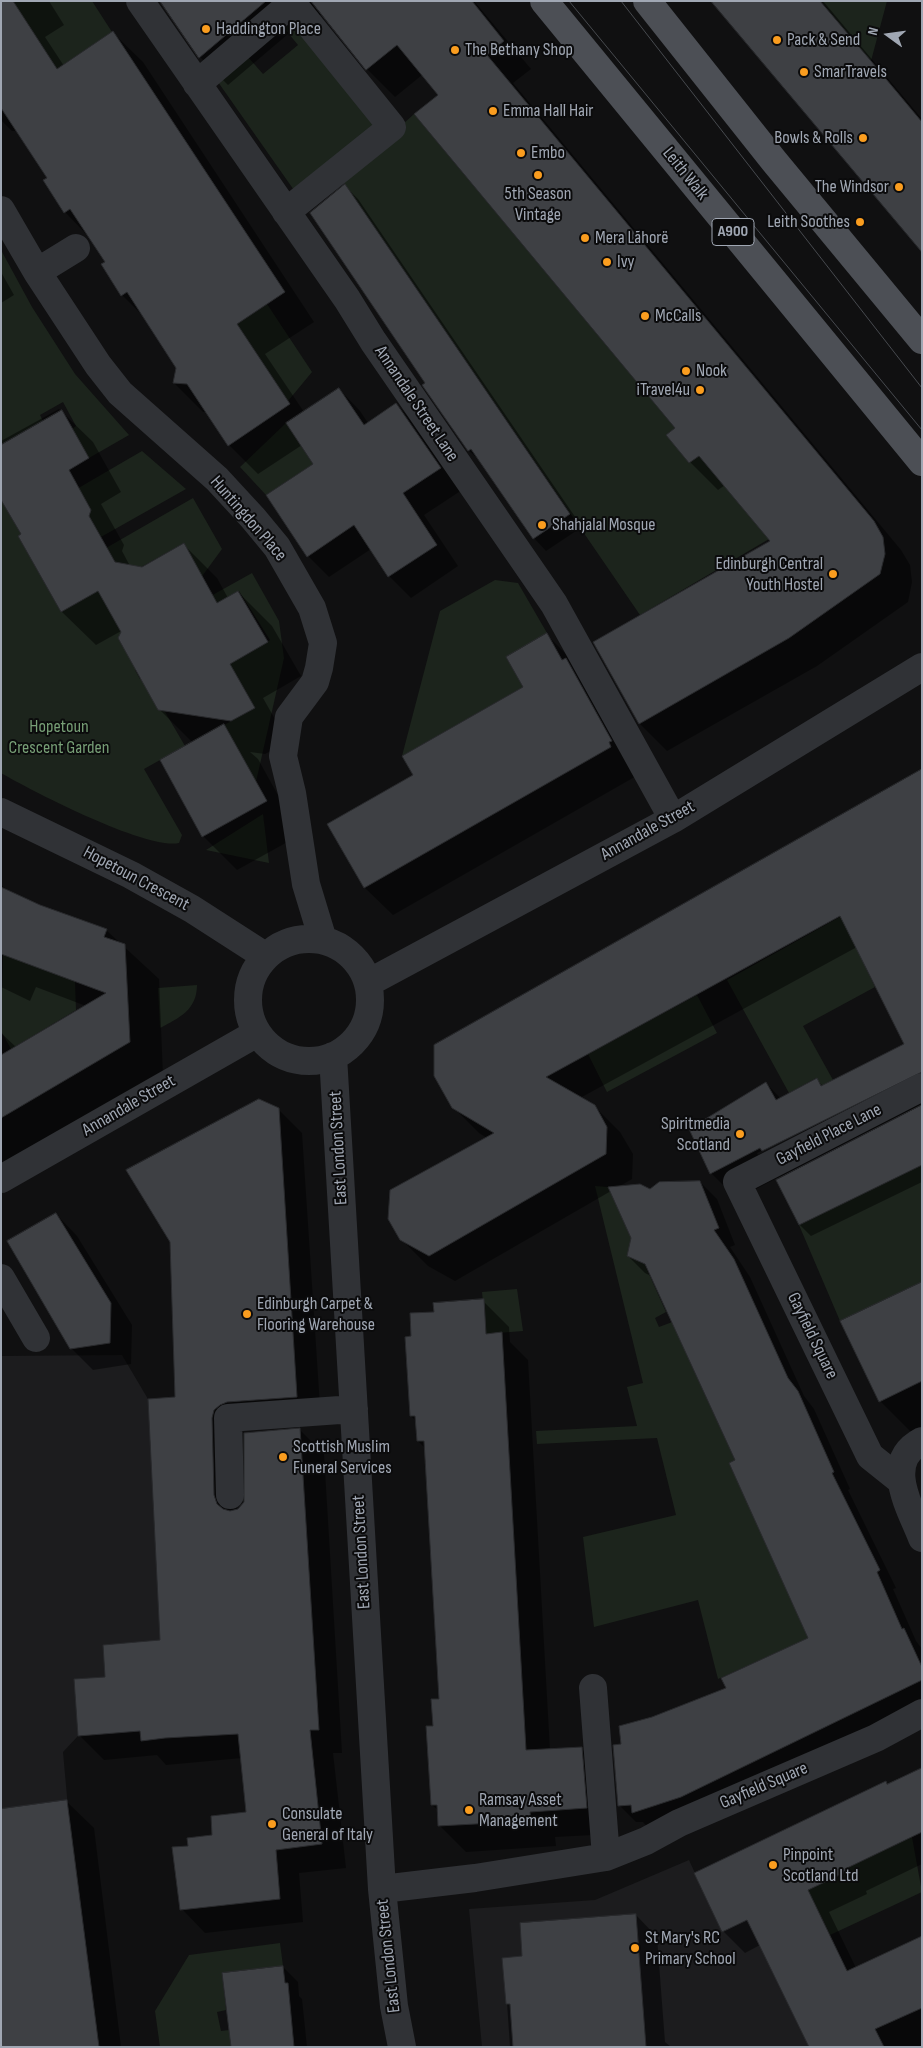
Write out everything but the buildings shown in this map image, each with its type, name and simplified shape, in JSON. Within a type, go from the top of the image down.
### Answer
[{"type":"main road","name":"Leith Walk","points":[[544,1],[922,462]]},
{"type":"main road","points":[[647,1],[774,161],[922,340]]},
{"type":"street","name":"Annandale Street Lane","points":[[140,1],[554,604],[673,819]]},
{"type":"street","points":[[197,84],[292,3],[392,128],[286,212]]},
{"type":"street","name":"Huntingdon Place","points":[[1,210],[37,272],[98,365],[120,394],[217,479],[252,518],[278,547],[312,608],[324,643],[314,682],[289,718],[283,756],[292,793],[306,884],[323,940]]},
{"type":"street","points":[[37,272],[76,248]]},
{"type":"street","name":"Annandale Street","points":[[368,983],[673,819],[922,667]]},
{"type":"street","name":"Hopetoun Crescent","points":[[1,812],[131,875],[192,909],[265,956]]},
{"type":"street","points":[[297,939],[323,940],[333,943],[348,953],[362,969],[368,983],[370,1008],[364,1026],[352,1044],[333,1056],[320,1060],[294,1059],[276,1052],[256,1033],[251,1022],[247,1004],[248,993],[255,970],[265,956],[282,944],[297,939]]},
{"type":"street","name":"Annandale Street","points":[[1,1179],[256,1033]]},
{"type":"street","name":"East London Street","points":[[333,1056],[382,1888],[391,1987],[402,2047]]},
{"type":"street","name":"Gayfield Place Lane","points":[[737,1182],[922,1088]]},
{"type":"street","name":"Gayfield Square","points":[[737,1182],[870,1456],[900,1480]]},
{"type":"street","points":[[1,1278],[36,1338]]},
{"type":"street","points":[[230,1495],[228,1418],[354,1409]]},
{"type":"street","points":[[922,1441],[911,1447],[902,1461],[900,1480],[922,1538]]},
{"type":"street","points":[[593,1688],[606,1857]]},
{"type":"street","name":"Gayfield Square","points":[[382,1888],[474,1878],[606,1857],[646,1841],[679,1823],[876,1738],[922,1713]]},
{"type":"shaded area","points":[[122,1355],[148,1399],[160,1640],[103,1645],[105,1677],[74,1679],[78,1736],[63,1752],[69,1819],[1,2047],[1,1356]]},
{"type":"shaded area","name":"St Mary's RC Primary School","points":[[689,1860],[722,1932],[747,1919],[845,2047],[482,2047],[469,1909],[595,1900]]},
{"type":"green space","points":[[13,1],[92,1],[112,32],[57,69]]},
{"type":"green space","points":[[821,1],[887,1],[871,61]]},
{"type":"green space","points":[[292,24],[375,126],[296,193],[218,82],[248,57],[263,74],[298,45],[284,28]]},
{"type":"green space","points":[[414,114],[675,428],[667,435],[689,463],[699,456],[769,539],[640,615],[342,180]]},
{"type":"green space","points":[[1,250],[32,307],[75,374],[129,435],[89,458],[72,429],[76,426],[63,402],[40,415],[43,421],[1,445]]},
{"type":"green space","points":[[267,304],[312,372],[288,401],[237,324]]},
{"type":"green space","points":[[286,423],[313,464],[266,495],[240,467]]},
{"type":"green space","points":[[142,451],[186,489],[101,537],[88,515],[91,510],[86,501],[63,497]]},
{"type":"green space","points":[[193,498],[222,549],[200,579],[184,543],[125,576],[106,548]]},
{"type":"green space","name":"Hopetoun Crescent Garden","points":[[1,500],[21,534],[18,536],[61,612],[98,591],[122,634],[118,638],[123,647],[127,648],[137,666],[135,670],[140,679],[144,680],[158,710],[164,710],[185,746],[144,769],[182,835],[179,843],[163,843],[116,829],[37,793],[1,773]]},
{"type":"green space","points":[[252,573],[279,621],[284,658],[256,782],[224,725],[255,708],[244,688],[221,659],[246,655],[270,640],[239,591],[214,605],[209,597]]},
{"type":"green space","points":[[495,580],[518,583],[547,633],[506,657],[523,687],[402,756],[440,611]]},
{"type":"green space","points":[[263,814],[269,863],[206,850]]},
{"type":"green space","points":[[922,871],[865,966],[875,987],[803,1026],[848,1107],[835,1113],[816,1078],[789,1093],[727,980]]},
{"type":"green space","points":[[3,954],[75,981],[76,1010],[11,1049],[1,1031]]},
{"type":"green space","points":[[197,985],[194,1001],[186,1012],[160,1028],[158,988]]},
{"type":"green space","points":[[697,995],[717,1033],[607,1092],[588,1054]]},
{"type":"green space","points":[[922,1165],[922,1282],[840,1321],[799,1225]]},
{"type":"green space","points":[[595,1186],[608,1187],[632,1239],[632,1257],[644,1263],[666,1312],[655,1318],[659,1327],[675,1321],[690,1362],[735,1460],[729,1463],[809,1638],[718,1679],[698,1600],[594,1627],[583,1537],[676,1515],[657,1438],[537,1444],[536,1431],[637,1426],[627,1387],[643,1383]]},
{"type":"green space","points":[[517,1289],[523,1331],[486,1334],[482,1292]]},
{"type":"green space","points":[[912,1837],[922,1892],[830,1935],[808,1890],[846,1872],[845,1869]]},
{"type":"green space","points":[[280,1943],[283,1966],[222,1973],[226,2010],[217,2012],[221,2031],[230,2030],[231,2047],[160,2047],[155,2011],[189,1955]]},
{"type":"tram line","points":[[569,1],[922,430]]},
{"type":"tram line","points":[[621,1],[922,388]]},
{"type":"place","name":"Haddington Place","points":[[206,29]]},
{"type":"place","name":"Pack & Send","points":[[777,40]]},
{"type":"place","name":"The Bethany Shop","points":[[455,50]]},
{"type":"place","name":"SmarTravels","points":[[804,72]]},
{"type":"place","name":"Emma Hall Hair","points":[[493,111]]},
{"type":"place","name":"Bowls & Rolls","points":[[863,138]]},
{"type":"place","name":"Embo","points":[[521,153]]},
{"type":"place","name":"5th Season Vintage","points":[[538,175]]},
{"type":"place","name":"The Windsor","points":[[899,187]]},
{"type":"place","name":"Leith Soothes","points":[[860,222]]},
{"type":"place","name":"Mera Lãhorë","points":[[585,238]]},
{"type":"place","name":"Ivy","points":[[607,262]]},
{"type":"place","name":"McCalls","points":[[645,316]]},
{"type":"place","name":"Nook","points":[[686,371]]},
{"type":"place","name":"iTravel4u","points":[[700,390]]},
{"type":"place","name":"Shahjalal Mosque","points":[[542,525]]},
{"type":"place","name":"Edinburgh Central Youth Hostel","points":[[833,574]]},
{"type":"place","name":"Spiritmedia Scotland","points":[[740,1134]]},
{"type":"place","name":"Edinburgh Carpet & Flooring Warehouse","points":[[247,1314]]},
{"type":"place","name":"Scottish Muslim Funeral Services","points":[[283,1457]]},
{"type":"place","name":"Ramsay Asset Management","points":[[469,1810]]},
{"type":"place","name":"Consulate General of Italy","points":[[272,1824]]},
{"type":"place","name":"Pinpoint Scotland Ltd","points":[[773,1865]]},
{"type":"place","name":"St Mary's RC Primary School","points":[[635,1948]]}]
